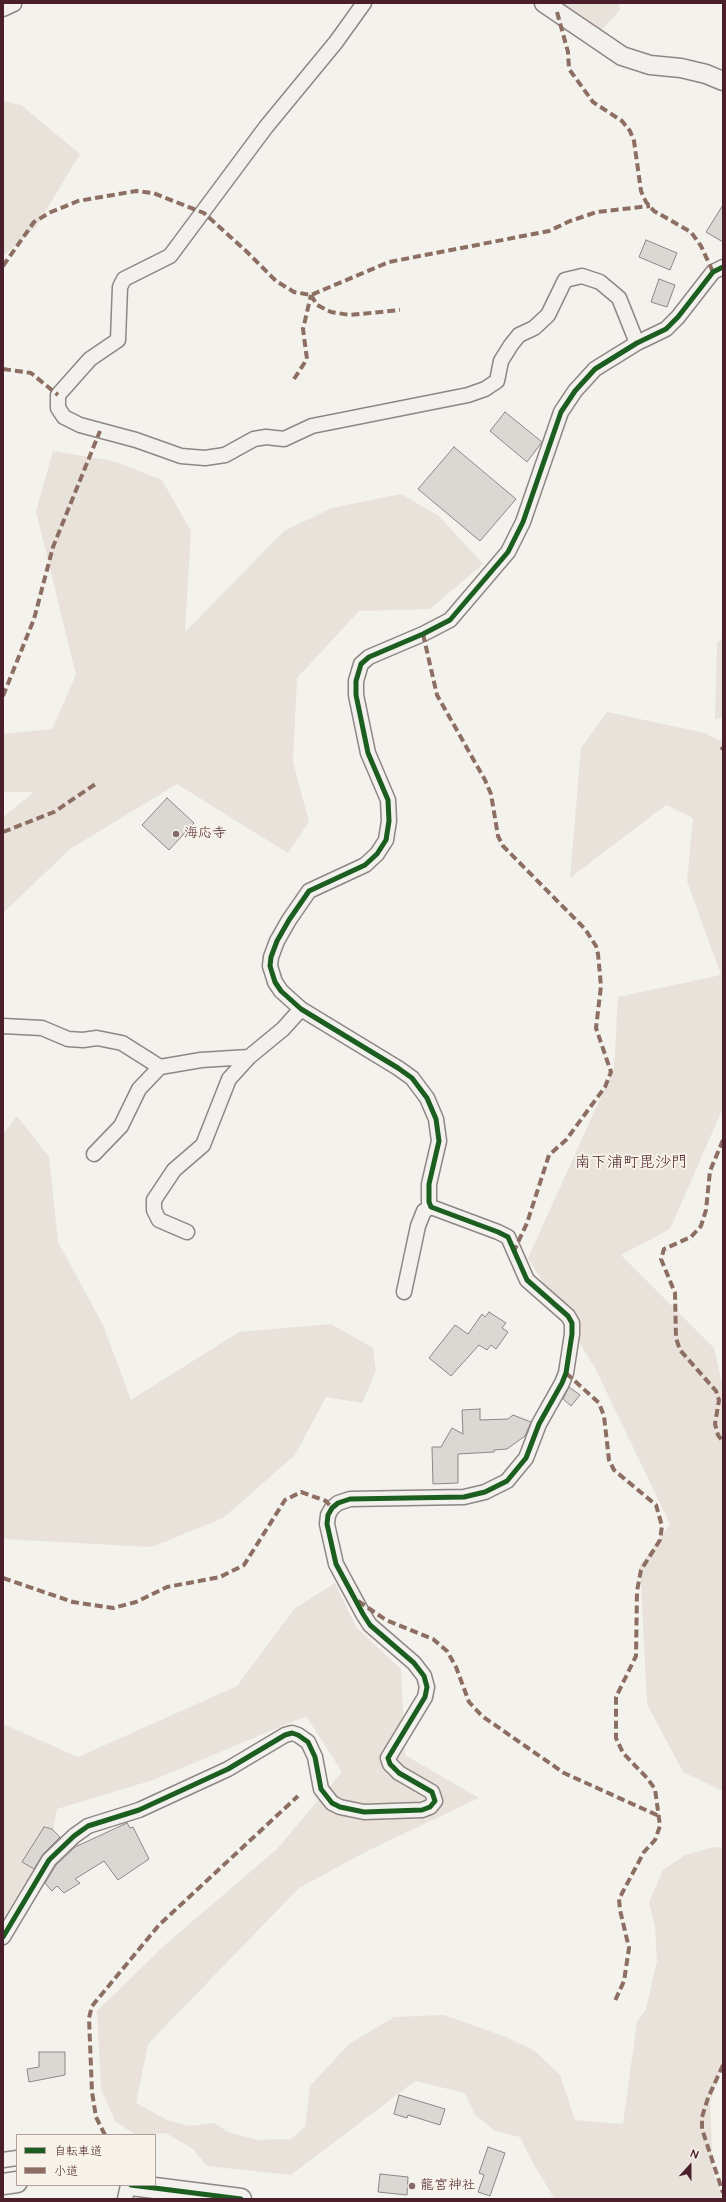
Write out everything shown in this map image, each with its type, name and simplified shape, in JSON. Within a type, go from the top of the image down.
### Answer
[{"type":"main road","points":[[3,2184],[16,2182]]},
{"type":"main road","points":[[139,2186],[241,2199]]},
{"type":"street","points":[[364,3],[336,42],[266,127],[170,256],[124,279],[120,287],[118,340],[90,359],[58,395],[58,408],[64,417],[80,425],[136,440],[181,456],[205,458],[225,455],[254,439],[266,437],[284,439],[312,426],[468,395],[485,389],[497,381],[501,361],[519,335],[534,328],[548,315],[565,280],[582,276],[600,282],[619,298],[637,343]]},
{"type":"street","points":[[544,3],[622,56],[650,65],[681,68],[706,74],[723,81]]},
{"type":"street","points":[[3,1937],[49,1860],[74,1836],[88,1826],[139,1810],[228,1769],[285,1735],[292,1733],[308,1742],[315,1757],[321,1789],[332,1803],[340,1807],[364,1812],[422,1810],[433,1804],[435,1801],[432,1792],[399,1773],[390,1764],[388,1758],[425,1697],[427,1687],[424,1676],[414,1663],[370,1625],[363,1614],[336,1564],[327,1524],[328,1515],[332,1508],[338,1503],[350,1498],[464,1497],[485,1492],[507,1481],[526,1458],[539,1424],[562,1383],[566,1373],[572,1327],[568,1316],[527,1280],[508,1237],[431,1207],[429,1202],[429,1184],[439,1141],[436,1119],[427,1098],[412,1078],[301,1008],[281,991],[272,973],[271,957],[289,920],[309,891],[365,865],[383,847],[388,831],[388,800],[368,753],[356,695],[356,681],[359,669],[369,657],[423,634],[450,620],[508,552],[523,522],[561,412],[575,391],[594,369],[637,343],[666,329],[678,318],[713,272],[723,267]]},
{"type":"street","points":[[187,1232],[159,1220],[154,1210],[154,1200],[174,1170],[203,1145],[229,1079],[249,1057],[283,1029],[301,1008]]},
{"type":"street","points":[[3,1026],[42,1028],[68,1039],[83,1040],[97,1038],[122,1043],[160,1067]]},
{"type":"street","points":[[94,1154],[121,1126],[139,1089],[160,1067],[201,1060],[249,1057]]},
{"type":"street","points":[[404,1292],[418,1226],[424,1211],[431,1207]]},
{"type":"street","points":[[3,2160],[16,2158]]},
{"type":"street","points":[[126,2199],[128,2186]]},
{"type":"shaded area","points":[[540,3],[619,3],[620,10],[594,38]]},
{"type":"shaded area","points":[[3,101],[21,105],[80,154],[36,227],[3,256]]},
{"type":"shaded area","points":[[53,451],[113,461],[162,480],[191,531],[185,632],[284,531],[332,508],[401,494],[439,516],[483,564],[430,609],[359,611],[297,678],[293,762],[309,822],[288,853],[177,784],[70,849],[3,913],[3,817],[34,792],[3,792],[3,734],[52,729],[76,675],[36,511]]},
{"type":"shaded area","points":[[723,638],[723,718],[715,719],[717,643]]},
{"type":"shaded area","points":[[607,712],[705,733],[723,742],[723,1108],[670,1229],[621,1255],[714,1348],[723,1389],[723,1791],[683,1772],[647,1704],[640,1565],[670,1524],[595,1368],[528,1258],[614,1068],[618,997],[721,975],[687,881],[693,818],[666,805],[570,878],[581,748]]},
{"type":"shaded area","points":[[17,1116],[49,1157],[58,1242],[103,1325],[131,1400],[239,1332],[331,1324],[373,1348],[376,1371],[362,1403],[326,1397],[295,1455],[223,1518],[152,1547],[3,1539],[3,1134]]},
{"type":"shaded area","points":[[335,1583],[356,1627],[401,1669],[405,1755],[479,1798],[367,1851],[299,1888],[148,2044],[136,2103],[167,2120],[189,2126],[214,2123],[228,2132],[257,2140],[291,2139],[305,2127],[310,2086],[348,2045],[394,2017],[444,2015],[506,2037],[535,2051],[560,2075],[575,2120],[623,2124],[637,2021],[646,2009],[657,1961],[655,1927],[649,1902],[663,1870],[685,1855],[714,1847],[723,1848],[723,2063],[710,2103],[713,2172],[723,2199],[554,2198],[533,2163],[520,2137],[495,2131],[475,2115],[465,2093],[415,2081],[291,2175],[207,2166],[193,2149],[166,2133],[134,2134],[115,2121],[101,2089],[97,2011],[167,1943],[277,1849],[342,1772],[306,1716],[153,1780],[57,1809],[46,1870],[3,1941],[3,1724],[78,1757],[237,1686],[294,1609]]},
{"type":"building","points":[[723,205],[723,242],[706,232]]},
{"type":"building","points":[[646,240],[677,253],[670,270],[639,257]]},
{"type":"building","points":[[659,279],[675,285],[667,307],[651,302]]},
{"type":"building","points":[[505,412],[542,442],[527,462],[490,431]]},
{"type":"building","points":[[454,447],[516,499],[480,541],[418,489]]},
{"type":"building","points":[[167,798],[194,823],[169,850],[142,825]]},
{"type":"building","points":[[489,1312],[506,1323],[502,1328],[508,1332],[496,1349],[491,1345],[487,1350],[479,1345],[451,1376],[429,1358],[455,1325],[468,1334],[482,1314],[485,1317]]},
{"type":"building","points":[[569,1387],[580,1395],[571,1406],[563,1399]]},
{"type":"building","points":[[480,1409],[480,1420],[508,1419],[513,1415],[531,1422],[525,1436],[507,1449],[494,1450],[494,1452],[458,1454],[458,1483],[433,1484],[432,1447],[441,1447],[452,1428],[463,1434],[462,1410]]},
{"type":"building","points":[[127,1823],[130,1828],[133,1827],[149,1859],[118,1880],[104,1861],[75,1879],[80,1883],[64,1893],[57,1886],[52,1891],[45,1883],[56,1865],[75,1847]]},
{"type":"building","points":[[44,1827],[52,1829],[60,1837],[43,1854],[34,1869],[22,1862]]},
{"type":"building","points":[[39,2052],[65,2052],[65,2075],[29,2082],[27,2069],[39,2067]]},
{"type":"building","points":[[399,2095],[445,2109],[440,2125],[408,2115],[407,2118],[394,2114]]},
{"type":"building","points":[[488,2147],[505,2153],[490,2196],[478,2192],[484,2175],[479,2173]]},
{"type":"building","points":[[380,2174],[408,2177],[407,2195],[378,2192]]},
{"type":"marked path","points":[[557,12],[568,52],[569,69],[593,102],[622,121],[630,131],[634,141],[641,191],[646,202],[654,211],[691,232],[701,246],[713,272]]},
{"type":"marked path","points":[[3,266],[34,222],[51,212],[78,201],[136,191],[153,193],[204,213],[246,251],[276,281],[294,292],[311,295],[389,262],[549,231],[570,221],[597,212],[650,206]]},
{"type":"marked path","points":[[311,295],[317,305],[331,312],[350,315],[400,310]]},
{"type":"marked path","points":[[294,379],[307,359],[303,329],[311,295]]},
{"type":"marked path","points":[[3,369],[31,373],[58,395]]},
{"type":"marked path","points":[[3,696],[34,619],[53,547],[100,431]]},
{"type":"marked path","points":[[423,634],[437,695],[485,780],[491,794],[498,836],[503,846],[585,929],[596,946],[598,954],[601,986],[596,1028],[611,1072],[605,1087],[566,1140],[549,1155],[527,1223],[514,1251]]},
{"type":"marked path","points":[[3,832],[54,812],[97,783]]},
{"type":"marked path","points":[[723,1140],[710,1171],[706,1210],[701,1226],[691,1237],[664,1249],[661,1259],[675,1293],[676,1338],[680,1350],[716,1391],[719,1400],[715,1424],[718,1435],[723,1442]]},
{"type":"marked path","points":[[566,1373],[599,1403],[604,1416],[609,1460],[614,1470],[656,1505],[662,1526],[660,1540],[641,1570],[637,1591],[636,1656],[616,1697],[616,1738],[623,1753],[647,1778],[655,1789],[660,1826],[655,1840],[644,1852],[619,1899],[620,1910],[629,1948],[624,1981],[614,2003]]},
{"type":"marked path","points":[[3,1578],[73,1602],[113,1608],[136,1602],[167,1587],[220,1577],[244,1565],[285,1500],[301,1492],[326,1501],[332,1508]]},
{"type":"marked path","points":[[358,1601],[386,1620],[433,1639],[447,1651],[456,1667],[469,1702],[482,1716],[564,1773],[659,1816]]},
{"type":"marked path","points":[[104,2134],[96,2117],[92,2092],[89,2018],[92,2006],[159,1925],[298,1796]]},
{"type":"marked path","points":[[723,2065],[708,2098],[702,2117],[702,2129],[723,2193]]},
{"type":"cycle path","points":[[3,1937],[49,1860],[74,1836],[88,1826],[139,1810],[228,1769],[285,1735],[292,1733],[308,1742],[315,1757],[321,1789],[332,1803],[340,1807],[364,1812],[422,1810],[430,1807],[435,1801],[432,1792],[399,1773],[390,1764],[388,1758],[425,1697],[427,1687],[424,1676],[414,1663],[370,1625],[363,1614],[336,1564],[327,1524],[328,1515],[332,1508],[338,1503],[350,1499],[464,1497],[485,1492],[507,1481],[526,1458],[539,1424],[562,1383],[566,1373],[572,1334],[572,1323],[568,1316],[527,1280],[508,1237],[431,1207],[429,1202],[429,1184],[439,1141],[436,1119],[427,1098],[412,1078],[301,1009],[281,991],[275,982],[270,966],[271,957],[277,941],[289,920],[309,891],[365,865],[377,854],[386,840],[389,821],[388,800],[368,753],[356,695],[356,681],[361,664],[369,657],[423,634],[450,620],[508,552],[523,522],[561,412],[575,391],[595,369],[637,343],[666,329],[678,317],[713,272],[723,267]]},
{"type":"cycle path","points":[[139,2186],[241,2199]]},
{"type":"place","name":"海応寺","points":[[176,834]]},
{"type":"place","name":"龍宮神社","points":[[412,2186]]},
{"type":"district","name":"南下浦町毘沙門","points":[[631,1164]]}]
